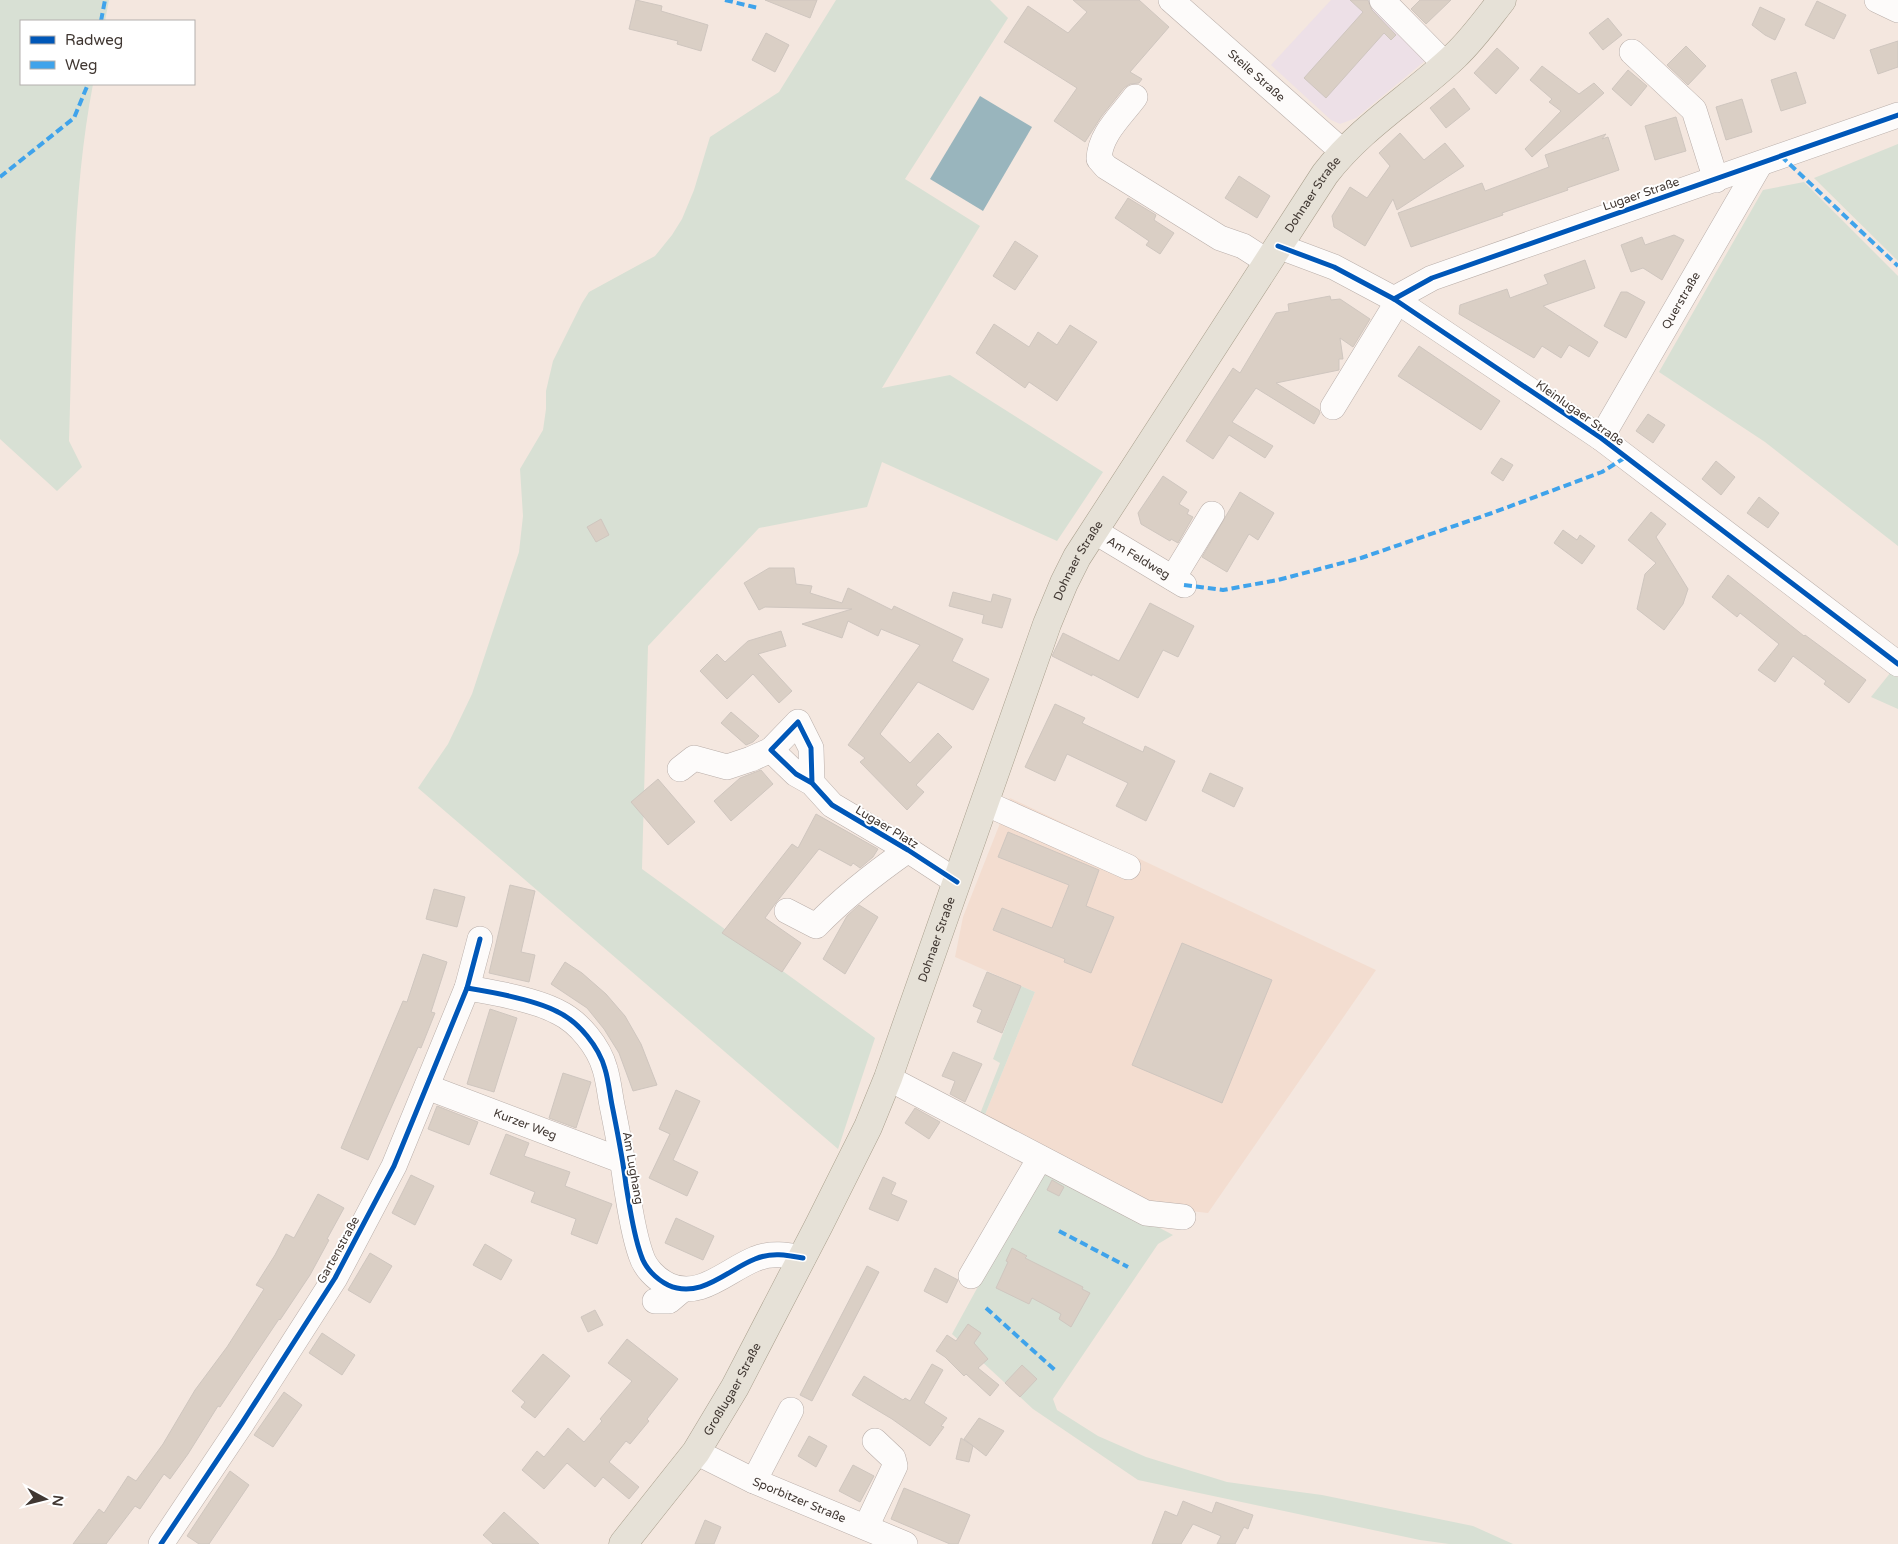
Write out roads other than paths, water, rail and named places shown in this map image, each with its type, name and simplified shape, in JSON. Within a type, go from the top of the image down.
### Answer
[{"type":"main road","name":"Dohnaer Straße","points":[[822,1220],[868,1126],[888,1078],[1060,591],[1078,557],[1325,174],[1342,152],[1375,121],[1445,64],[1480,29],[1502,0]]},
{"type":"main road","name":"Großlugaer Straße","points":[[623,1544],[696,1452],[734,1387],[822,1220]]},
{"type":"street","name":"Steile Straße","points":[[1171,0],[1342,152]]},
{"type":"street","points":[[1382,0],[1445,64]]},
{"type":"street","points":[[1877,0],[1898,10]]},
{"type":"street","points":[[1632,52],[1694,110],[1716,180]]},
{"type":"street","name":"Kleinlugaer Straße","points":[[1136,97],[1104,136],[1099,159],[1106,167],[1220,238],[1273,254],[1334,267],[1396,300],[1601,438],[1898,664]]},
{"type":"street","name":"Lugaer Straße","points":[[1396,300],[1432,278],[1898,115]]},
{"type":"street","name":"Querstraße","points":[[1601,438],[1760,164]]},
{"type":"street","points":[[1333,407],[1396,300]]},
{"type":"street","name":"Am Feldweg","points":[[1094,531],[1179,582],[1212,514]]},
{"type":"street","points":[[680,769],[694,758],[727,767],[751,759],[770,750],[798,722],[812,748],[812,783]]},
{"type":"street","name":"Lugaer Platz","points":[[770,750],[796,774],[812,783],[832,806],[908,850],[957,882]]},
{"type":"street","points":[[985,803],[1128,866]]},
{"type":"street","points":[[787,911],[816,926],[843,900],[908,850]]},
{"type":"street","name":"Gartenstraße","points":[[161,1544],[242,1423],[335,1278],[394,1166],[467,988],[480,939]]},
{"type":"street","name":"Am Lughang","points":[[467,988],[544,1006],[558,1012],[573,1022],[585,1034],[597,1051],[605,1068],[631,1214],[641,1256],[655,1277],[668,1285],[682,1290]]},
{"type":"street","points":[[888,1078],[1146,1213],[1183,1217]]},
{"type":"street","name":"Kurzer Weg","points":[[427,1087],[623,1161]]},
{"type":"street","points":[[971,1276],[1040,1158]]},
{"type":"street","points":[[655,1301],[669,1300],[682,1290],[696,1288],[716,1280],[763,1256],[781,1254],[803,1258]]},
{"type":"street","points":[[754,1481],[790,1410]]},
{"type":"street","points":[[866,1527],[895,1466],[893,1458],[875,1442]]},
{"type":"street","name":"Sporbitzer Straße","points":[[696,1452],[754,1481],[905,1544]]},
{"type":"water","points":[[980,96],[1032,127],[983,211],[930,179]]}]
